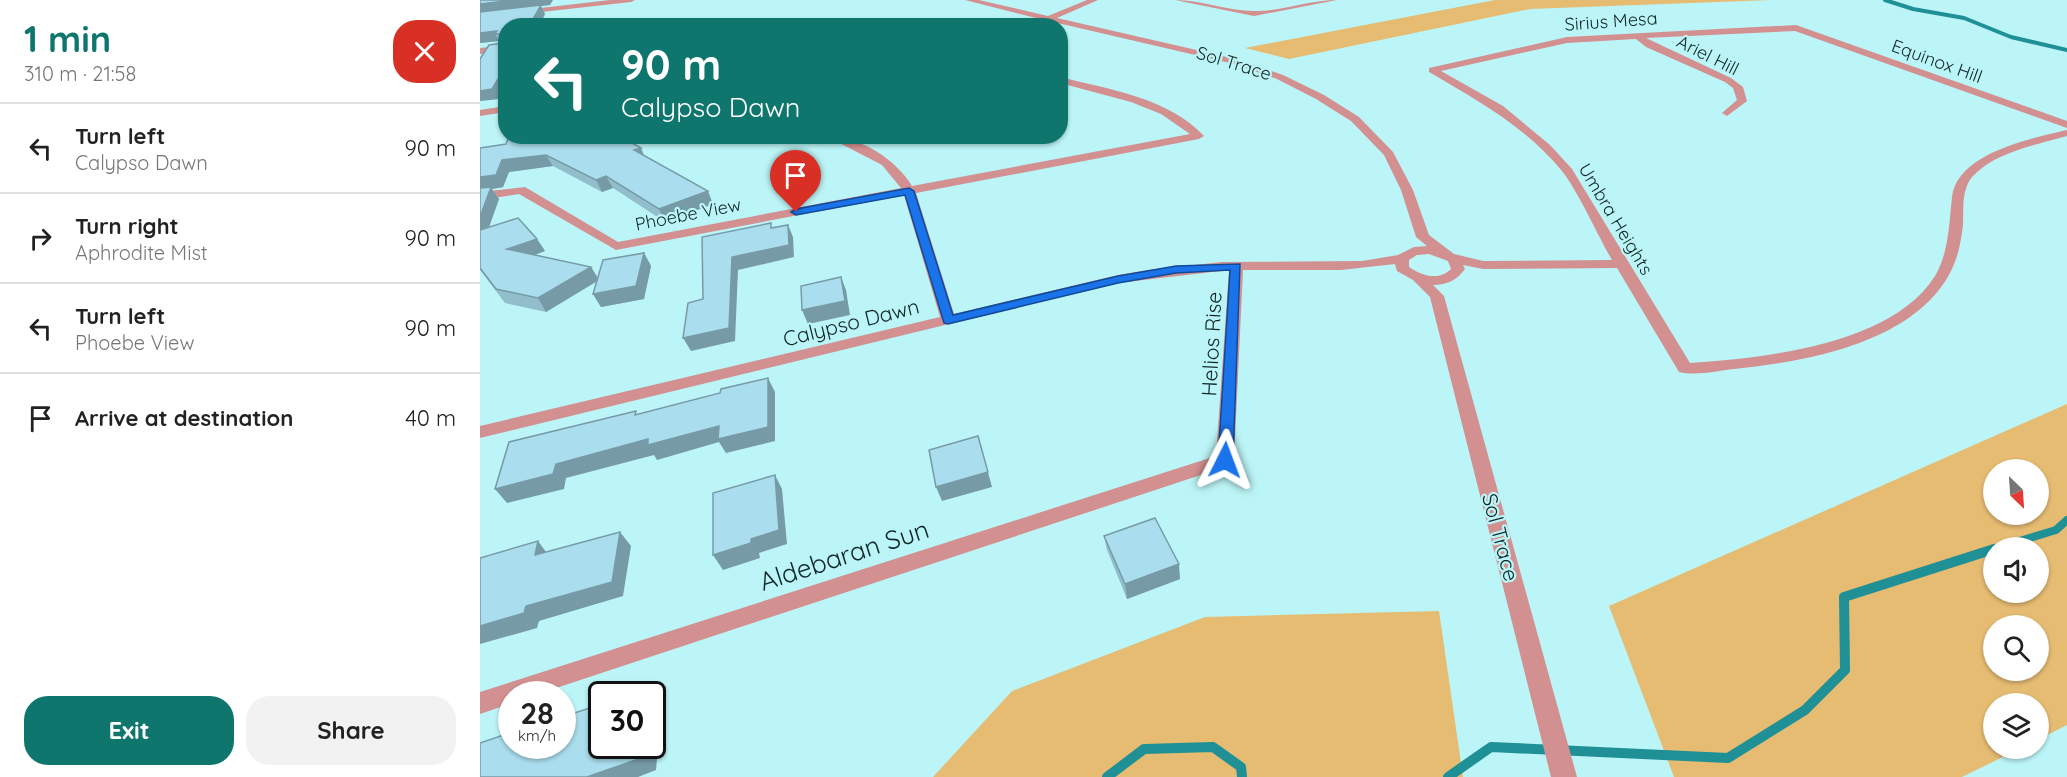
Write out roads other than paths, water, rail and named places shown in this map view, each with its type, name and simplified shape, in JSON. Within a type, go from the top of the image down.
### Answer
[{"type":"street","points":[[480,17],[631,0]]},
{"type":"street","name":"Sol Trace","points":[[969,0],[1048,18]]},
{"type":"street","points":[[1048,18],[1094,0]]},
{"type":"street","points":[[1179,0],[1254,14],[1333,0]]},
{"type":"street","name":"Sol Trace","points":[[1068,23],[1237,62],[1280,77],[1320,97],[1355,119],[1389,154],[1407,190],[1423,237]]},
{"type":"street","name":"Sirius Mesa","points":[[1432,70],[1567,40],[1796,28]]},
{"type":"street","name":"Equinox Hill","points":[[1796,28],[2067,125]]},
{"type":"street","name":"Ariel Hill","points":[[1636,35],[1649,45],[1728,80],[1738,87],[1742,101],[1727,112]]},
{"type":"street","points":[[480,51],[498,49]]},
{"type":"street","name":"Umbra Heights","points":[[1432,70],[1499,108],[1546,147],[1568,171],[1621,264],[1685,368],[1736,366],[1790,358],[1838,344],[1883,327],[1911,309],[1937,283],[1950,258],[1956,238],[1960,188],[1972,170],[2014,148],[2067,133]]},
{"type":"street","name":"Phoebe View","points":[[480,196],[521,190],[616,246],[1199,136],[1165,112],[1135,100],[1068,82]]},
{"type":"street","points":[[480,113],[498,110]]},
{"type":"street","points":[[848,144],[889,163],[903,179],[909,191],[948,320]]},
{"type":"street","points":[[1451,257],[1458,269],[1437,296],[1402,268],[1404,256],[1423,237],[1451,257],[1483,265],[1621,264]]},
{"type":"street","name":"Calypso Dawn","points":[[480,432],[1118,279],[1176,270],[1236,266],[1379,264],[1431,250],[1451,257]]},
{"type":"street","name":"Calypso Dawn","points":[[1379,264],[1412,275]]},
{"type":"street","points":[[1412,275],[1432,280],[1483,265]]},
{"type":"street","name":"Helios Rise","points":[[1225,460],[1236,266]]},
{"type":"street","name":"Sol Trace","points":[[1437,296],[1564,777]]},
{"type":"street","name":"Aldebaran Sun","points":[[480,703],[1225,460]]},
{"type":"waterway","points":[[1885,0],[1913,9],[1964,18],[2011,37],[2067,50]]},
{"type":"waterway","points":[[2033,537],[2056,530],[2067,520]]},
{"type":"waterway","points":[[1448,777],[1491,747],[1728,758],[1805,710],[1845,670],[1844,597],[1983,553]]},
{"type":"waterway","points":[[1107,777],[1144,749],[1213,747],[1241,767],[1242,777]]}]
